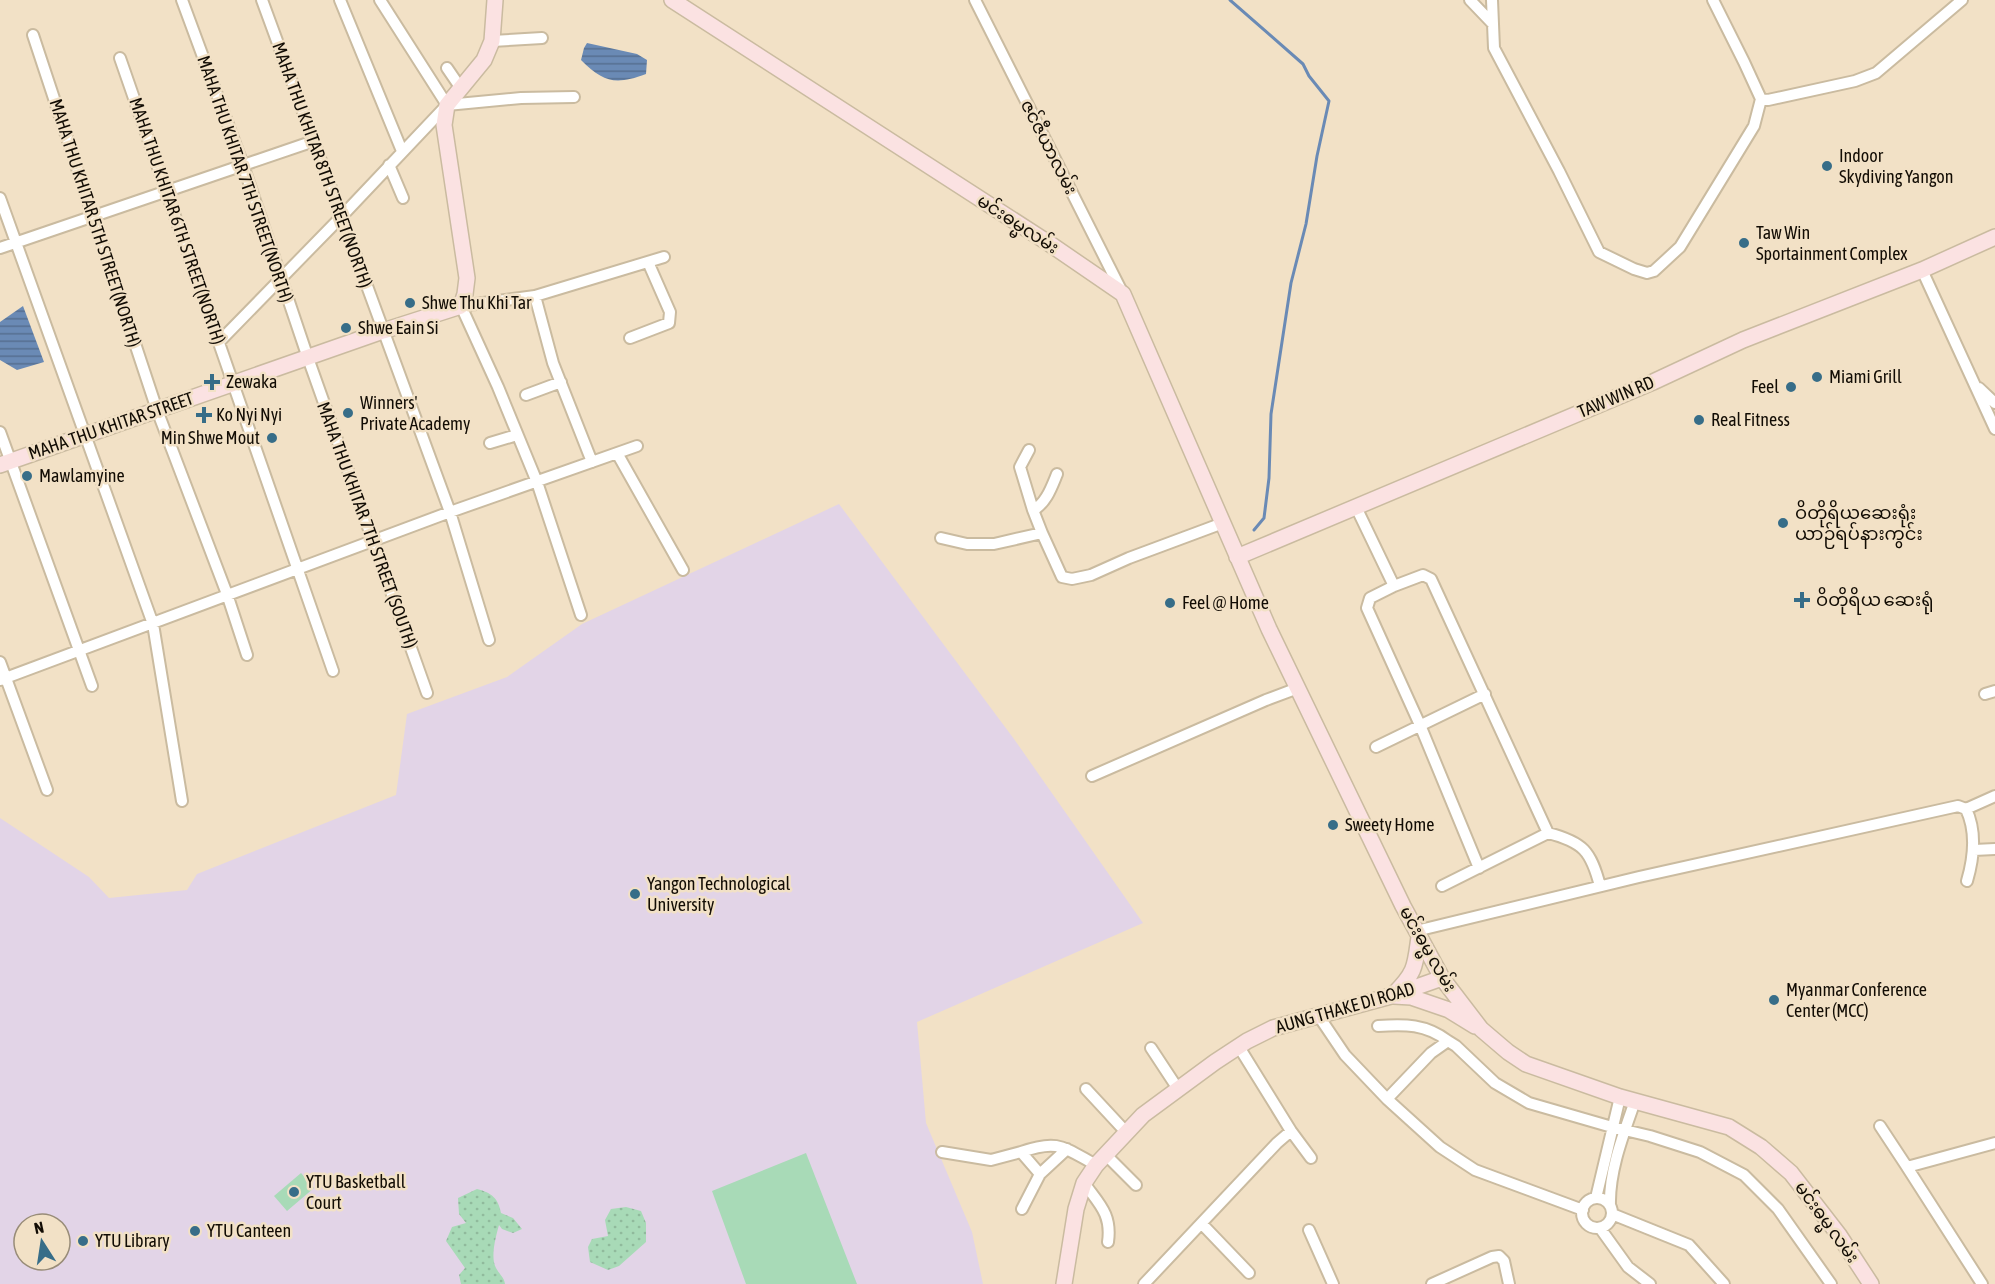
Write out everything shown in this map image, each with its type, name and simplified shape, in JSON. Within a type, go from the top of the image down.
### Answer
[{"type":"main road","points":[[461,306],[467,278],[444,125],[447,105],[484,60],[492,41],[495,0]]},
{"type":"main road","name":"မင်းဓမ္မလမ်း","points":[[672,0],[1050,244],[1123,294]]},
{"type":"main road","name":"TAW WIN RD","points":[[1237,556],[1653,382],[1743,340],[1922,270],[1995,237]]},
{"type":"main road","points":[[1123,294],[1237,556]]},
{"type":"main road","name":"MAHA THU KHITAR STREET","points":[[5,463],[461,306]]},
{"type":"main road","name":"မင်းဓမ္မ လမ်း","points":[[1237,556],[1298,688],[1418,934],[1442,978],[1481,1029],[1526,1064],[1620,1097],[1729,1127],[1761,1147],[1791,1173],[1839,1235],[1871,1284]]},
{"type":"main road","points":[[1391,996],[1405,983],[1416,966],[1418,934]]},
{"type":"main road","name":"AUNG THAKE DI ROAD","points":[[1065,1284],[1076,1209],[1084,1183],[1100,1159],[1143,1115],[1239,1047],[1273,1028],[1391,996],[1442,978]]},
{"type":"main road","points":[[1391,996],[1411,997],[1449,1010],[1481,1029]]},
{"type":"street","name":"MAHA THU KHITAR 7TH STREET(NORTH)","points":[[182,0],[243,165],[308,358]]},
{"type":"street","name":"MAHA THU KHITAR 8TH STREET(NORTH)","points":[[262,0],[450,512],[489,639]]},
{"type":"street","points":[[340,0],[402,151]]},
{"type":"street","points":[[380,0],[447,105]]},
{"type":"street","name":"ဇင်ဇီယာလမ်း","points":[[975,0],[1123,294]]},
{"type":"street","points":[[1470,0],[1493,24]]},
{"type":"street","points":[[1492,0],[1494,48],[1599,252],[1647,273],[1654,271],[1680,247],[1754,126],[1761,99],[1713,0]]},
{"type":"street","points":[[1761,99],[1768,100],[1855,81],[1876,73],[1962,0]]},
{"type":"street","name":"MAHA THU KHITAR 5TH STREET(NORTH)","points":[[33,35],[157,410],[227,594],[247,655]]},
{"type":"street","points":[[492,41],[542,38]]},
{"type":"street","name":"MAHA THU KHITAR 6TH STREET(NORTH)","points":[[120,58],[333,671]]},
{"type":"street","points":[[447,68],[460,87]]},
{"type":"street","points":[[219,342],[447,105],[521,98],[574,97]]},
{"type":"street","points":[[0,248],[314,141]]},
{"type":"street","points":[[389,165],[403,198]]},
{"type":"street","points":[[0,198],[153,624],[182,801]]},
{"type":"street","points":[[581,615],[537,482],[461,306],[535,296],[664,257]]},
{"type":"street","points":[[630,338],[669,323],[670,312],[648,262]]},
{"type":"street","points":[[1922,270],[1995,429]]},
{"type":"street","points":[[535,296],[553,363],[592,462]]},
{"type":"street","name":"MAHA THU KHITAR 7TH STREET (SOUTH)","points":[[308,358],[427,693]]},
{"type":"street","points":[[526,395],[561,382]]},
{"type":"street","points":[[1973,382],[1995,404]]},
{"type":"street","points":[[0,432],[5,463],[92,686]]},
{"type":"street","points":[[490,443],[517,435]]},
{"type":"street","points":[[3,679],[450,512],[637,446]]},
{"type":"street","points":[[1029,450],[1020,467],[1033,510],[1062,577],[1072,579],[1091,575],[1222,523]]},
{"type":"street","points":[[617,453],[683,570]]},
{"type":"street","points":[[1033,510],[1038,507],[1051,489],[1057,474]]},
{"type":"street","points":[[1356,507],[1394,586]]},
{"type":"street","points":[[941,538],[967,544],[993,544],[1042,533]]},
{"type":"street","points":[[1479,867],[1367,608],[1370,598],[1394,586],[1423,575],[1431,579],[1548,833]]},
{"type":"street","points":[[0,662],[3,679],[47,790]]},
{"type":"street","points":[[1092,776],[1298,688]]},
{"type":"street","points":[[1377,747],[1485,694]]},
{"type":"street","points":[[1966,809],[1995,796]]},
{"type":"street","points":[[1418,934],[1600,886],[1958,806],[1966,809],[1969,814],[1974,850],[1967,880]]},
{"type":"street","points":[[1442,886],[1548,833],[1571,839],[1587,852],[1595,865],[1600,886]]},
{"type":"street","points":[[1974,850],[1995,849]]},
{"type":"street","points":[[1318,1015],[1345,1055],[1387,1099],[1440,1146],[1475,1170],[1583,1210]]},
{"type":"street","points":[[1378,1026],[1404,1024],[1435,1031],[1456,1046],[1496,1083],[1529,1103],[1700,1152],[1744,1175],[1778,1209],[1832,1284]]},
{"type":"street","points":[[1387,1099],[1431,1053],[1448,1041]]},
{"type":"street","points":[[1239,1047],[1291,1131],[1311,1158]]},
{"type":"street","points":[[1152,1048],[1178,1089]]},
{"type":"street","points":[[1086,1089],[1125,1131]]},
{"type":"street","points":[[1596,1198],[1620,1097]]},
{"type":"street","points":[[1600,1228],[1611,1220],[1610,1190],[1635,1101]]},
{"type":"street","points":[[1880,1126],[1982,1284]]},
{"type":"street","points":[[1144,1284],[1291,1131]]},
{"type":"street","points":[[1906,1167],[1995,1143]]},
{"type":"street","points":[[942,1152],[992,1160],[1042,1144],[1055,1145],[1100,1159],[1136,1185]]},
{"type":"street","points":[[1022,1209],[1040,1174],[1067,1149]]},
{"type":"street","points":[[1021,1152],[1040,1174]]},
{"type":"street","points":[[1084,1183],[1107,1215],[1110,1229],[1108,1242]]},
{"type":"street","points":[[1650,1284],[1628,1267],[1600,1228],[1587,1223],[1583,1210],[1588,1202],[1596,1198],[1606,1201],[1611,1209],[1689,1245],[1724,1284]]},
{"type":"street","points":[[1202,1224],[1249,1274]]},
{"type":"street","points":[[1309,1230],[1333,1284]]},
{"type":"street","points":[[1432,1284],[1499,1256],[1504,1261],[1509,1284]]},
{"type":"shaded area","name":"Yangon Technological University","points":[[839,504],[1014,739],[1143,923],[917,1022],[926,1123],[972,1232],[983,1284],[0,1284],[0,818],[89,877],[109,898],[187,890],[197,874],[396,795],[407,714],[507,677],[582,624]]},
{"type":"green space","points":[[806,1153],[857,1284],[746,1284],[712,1191]]},
{"type":"green space","name":"YTU Basketball Court","points":[[301,1173],[314,1188],[287,1211],[274,1196]]},
{"type":"green space","points":[[477,1189],[494,1197],[501,1213],[513,1218],[522,1229],[513,1233],[502,1229],[499,1225],[494,1246],[494,1263],[505,1284],[461,1284],[459,1275],[465,1268],[446,1241],[452,1227],[466,1223],[459,1214],[458,1198]]},
{"type":"green space","points":[[626,1207],[641,1211],[646,1223],[646,1242],[619,1266],[608,1270],[590,1262],[588,1247],[592,1239],[608,1236],[605,1220],[611,1209]]},
{"type":"water","points":[[587,43],[637,54],[647,60],[646,74],[626,80],[611,80],[604,77],[581,60]]},
{"type":"water","points":[[23,306],[44,362],[17,370],[0,360],[0,322]]},
{"type":"waterway","points":[[1230,0],[1303,64],[1309,76],[1329,101],[1306,224],[1291,283],[1271,414],[1269,478],[1264,518],[1254,530]]},
{"type":"place","name":"Indoor Skydiving Yangon","points":[[1827,166]]},
{"type":"place","name":"Taw Win Sportainment Complex","points":[[1744,243]]},
{"type":"place","name":"Shwe Thu Khi Tar","points":[[410,303]]},
{"type":"place","name":"Shwe Eain Si","points":[[346,328]]},
{"type":"place","name":"Miami Grill","points":[[1817,377]]},
{"type":"place","name":"Zewaka","points":[[212,382]]},
{"type":"place","name":"Feel","points":[[1791,387]]},
{"type":"place","name":"Winners' Private Academy","points":[[348,413]]},
{"type":"place","name":"Ko Nyi Nyi","points":[[204,415]]},
{"type":"place","name":"Real Fitness","points":[[1699,420]]},
{"type":"place","name":"Min Shwe Mout","points":[[272,438]]},
{"type":"place","name":"Mawlamyine","points":[[27,476]]},
{"type":"place","name":"ဝိတိုရိယဆေးရုံး ယာဉ်ရပ်နားကွင်း","points":[[1783,523]]},
{"type":"place","name":"ဝိတိုရိယ ဆေးရုံ","points":[[1802,600]]},
{"type":"place","name":"Feel @ Home","points":[[1170,603]]},
{"type":"place","name":"Sweety Home","points":[[1333,825]]},
{"type":"place","name":"Yangon Technological University","points":[[635,894]]},
{"type":"place","name":"Myanmar Conference Center (MCC)","points":[[1774,1000]]},
{"type":"place","name":"YTU Basketball Court","points":[[294,1192]]},
{"type":"place","name":"YTU Canteen","points":[[195,1231]]},
{"type":"place","name":"YTU Library","points":[[83,1241]]}]
